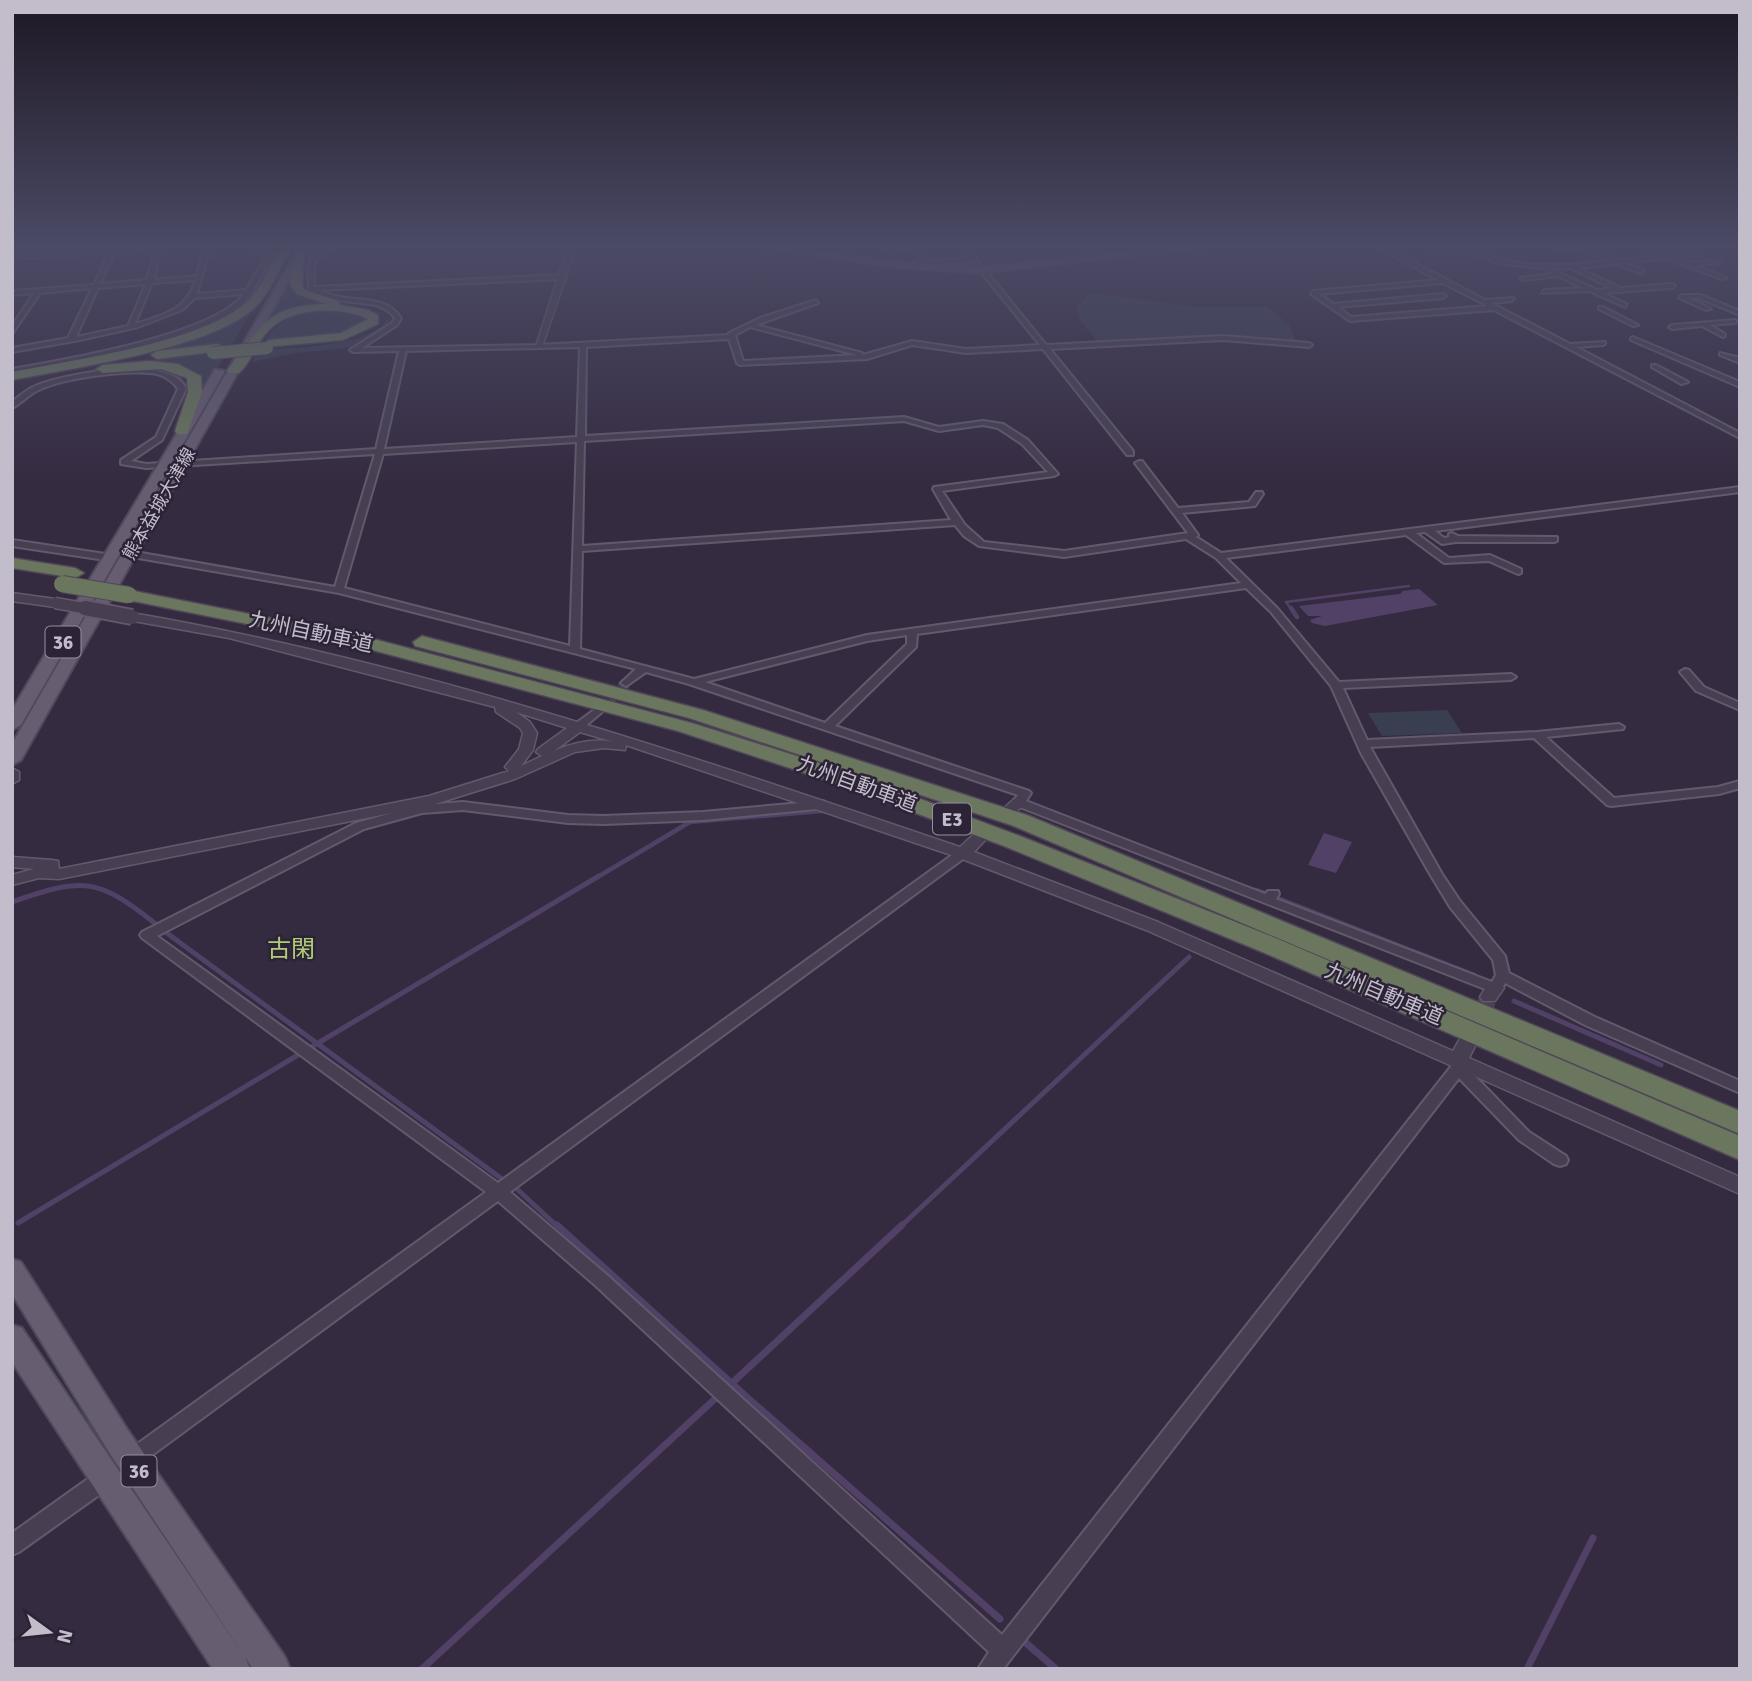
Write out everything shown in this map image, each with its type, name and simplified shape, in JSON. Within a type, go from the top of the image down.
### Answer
[{"type":"highway","points":[[12,375],[126,352],[215,325]]},
{"type":"highway","points":[[234,370],[245,362],[268,325]]},
{"type":"highway","points":[[268,346],[344,336],[369,325]]},
{"type":"highway","points":[[12,375],[215,350],[342,339],[366,332],[376,325]]},
{"type":"highway","points":[[12,384],[125,362],[215,350]]},
{"type":"highway","points":[[12,384],[139,366],[185,370],[194,376],[195,392],[182,431]]},
{"type":"highway","name":"九州自動車道","points":[[12,564],[134,599],[359,641],[685,727],[843,778],[1012,841],[1269,945],[1740,1149]]},
{"type":"highway","points":[[12,578],[69,579]]},
{"type":"highway","name":"九州自動車道","points":[[134,599],[362,627],[696,714],[1006,816],[1264,921],[1740,1124]]},
{"type":"main road","name":"熊本益城大津線","points":[[12,725],[112,558],[182,431],[250,325]]},
{"type":"main road","name":"熊本益城大津線","points":[[12,760],[182,464],[258,325]]},
{"type":"main road","name":"36","points":[[12,1270],[131,1459],[272,1669]]},
{"type":"main road","name":"36","points":[[12,1337],[104,1479],[233,1669]]},
{"type":"street","points":[[71,340],[78,325]]},
{"type":"street","points":[[12,375],[199,325]]},
{"type":"street","points":[[393,325],[353,350],[538,347],[732,337]]},
{"type":"street","points":[[538,347],[545,325]]},
{"type":"street","points":[[749,325],[731,334],[740,363],[867,357],[912,343],[966,351],[1223,338],[1309,345]]},
{"type":"street","points":[[752,325],[867,357]]},
{"type":"street","points":[[1026,325],[1099,411],[1130,453]]},
{"type":"street","points":[[1527,325],[1740,436]]},
{"type":"street","points":[[1672,327],[1688,325]]},
{"type":"street","points":[[1706,325],[1723,335]]},
{"type":"street","points":[[1723,325],[1730,329]]},
{"type":"street","points":[[12,349],[71,340],[131,326]]},
{"type":"street","points":[[1633,339],[1740,385]]},
{"type":"street","points":[[71,340],[84,356]]},
{"type":"street","points":[[1567,346],[1603,343]]},
{"type":"street","points":[[575,651],[583,345]]},
{"type":"street","points":[[340,590],[380,452],[402,350]]},
{"type":"street","points":[[1722,354],[1740,361]]},
{"type":"street","points":[[1654,366],[1684,382]]},
{"type":"street","points":[[12,406],[35,388],[79,378],[144,372],[172,377],[182,389],[159,438],[124,462],[146,466],[904,419],[939,429],[983,423],[1000,426],[1025,442],[1054,474],[937,489],[957,522],[971,538],[982,544],[1064,554],[1194,536],[1178,511],[1139,463]]},
{"type":"street","points":[[1219,556],[1740,489]]},
{"type":"street","points":[[1178,511],[1252,504],[1259,494]]},
{"type":"street","points":[[577,549],[957,522]]},
{"type":"street","points":[[1443,528],[1456,540]]},
{"type":"street","points":[[1427,529],[1442,541],[1473,537],[1490,545],[1504,541],[1503,538],[1554,539]]},
{"type":"street","points":[[1408,532],[1447,561],[1490,558],[1518,571]]},
{"type":"street","points":[[1188,536],[1219,556],[1274,610],[1336,685],[1363,744],[1436,874],[1455,904],[1500,959],[1496,987]]},
{"type":"street","points":[[12,543],[112,558]]},
{"type":"street","points":[[130,554],[340,590],[693,682],[1025,793],[1015,805],[1270,897],[1496,987],[1532,992],[1740,1087]]},
{"type":"street","points":[[693,682],[867,638],[1248,585]]},
{"type":"street","points":[[12,597],[55,603],[134,599],[230,634],[579,726],[825,805],[963,853],[1152,926],[1740,1186]]},
{"type":"street","points":[[827,727],[912,645],[912,631]]},
{"type":"street","points":[[626,683],[643,668]]},
{"type":"street","points":[[1685,672],[1700,689],[1740,707]]},
{"type":"street","points":[[1336,685],[1511,677]]},
{"type":"street","points":[[481,699],[509,713],[525,725],[530,733],[526,750],[516,769]]},
{"type":"street","points":[[12,862],[35,866],[60,865],[477,782],[516,769],[598,710]]},
{"type":"street","points":[[1363,744],[1537,735],[1619,727]]},
{"type":"street","points":[[1537,735],[1611,802],[1718,790],[1740,784]]},
{"type":"street","points":[[40,873],[59,874],[432,800],[557,753],[586,745],[604,744],[711,768]]},
{"type":"street","points":[[12,772],[12,780]]},
{"type":"street","points":[[825,805],[703,816],[604,820],[568,819],[463,806],[421,808],[360,825],[147,935],[499,1193],[602,1281],[1003,1650]]},
{"type":"street","points":[[12,1545],[499,1193],[963,853],[979,838]]},
{"type":"street","points":[[12,880],[60,865]]},
{"type":"street","points":[[989,1669],[1460,1064],[1468,1042]]},
{"type":"street","points":[[1460,1064],[1524,1136],[1560,1160]]},
{"type":"shaded area","points":[[211,325],[243,325],[232,344],[139,354]]},
{"type":"shaded area","points":[[279,325],[359,325],[341,334],[264,342]]},
{"type":"shaded area","points":[[385,325],[355,347],[295,353],[252,362],[260,350],[349,341]]},
{"type":"shaded area","points":[[1084,325],[1289,325],[1295,341],[1224,335],[1097,341]]},
{"type":"shaded area","points":[[228,352],[201,392],[196,374],[172,366],[138,365],[75,372],[165,358]]},
{"type":"shaded area","points":[[1419,589],[1438,605],[1325,626],[1310,620],[1322,616],[1308,616],[1299,606],[1400,594],[1403,591]]},
{"type":"shaded area","points":[[1447,710],[1462,733],[1382,736],[1368,713]]},
{"type":"shaded area","points":[[1324,833],[1352,842],[1336,873],[1308,865]]},
{"type":"waterway","points":[[1292,610],[1286,602],[1409,586]]},
{"type":"waterway","points":[[1291,608],[1297,617]]},
{"type":"waterway","points":[[596,878],[690,822],[822,811]]},
{"type":"waterway","points":[[317,1043],[599,876]]},
{"type":"waterway","points":[[12,902],[57,888],[89,886],[119,898],[157,925]]},
{"type":"waterway","points":[[1256,890],[1474,975]]},
{"type":"waterway","points":[[164,931],[317,1043]]},
{"type":"waterway","points":[[900,1227],[1189,957]]},
{"type":"waterway","points":[[1514,1001],[1661,1065]]},
{"type":"waterway","points":[[313,1046],[317,1043]]},
{"type":"waterway","points":[[317,1043],[502,1179]]},
{"type":"waterway","points":[[18,1223],[298,1055]]},
{"type":"waterway","points":[[518,1190],[558,1227]]},
{"type":"waterway","points":[[557,1225],[732,1383]]},
{"type":"waterway","points":[[732,1383],[902,1225]]},
{"type":"waterway","points":[[732,1383],[1000,1619]]},
{"type":"waterway","points":[[422,1669],[717,1397]]},
{"type":"waterway","points":[[1527,1669],[1593,1538]]},
{"type":"waterway","points":[[1026,1643],[1056,1669]]},
{"type":"tunnel","points":[[598,710],[626,683]]},
{"type":"tunnel","points":[[1468,1042],[1489,997]]},
{"type":"district","name":"古閑","points":[[291,949]]}]
